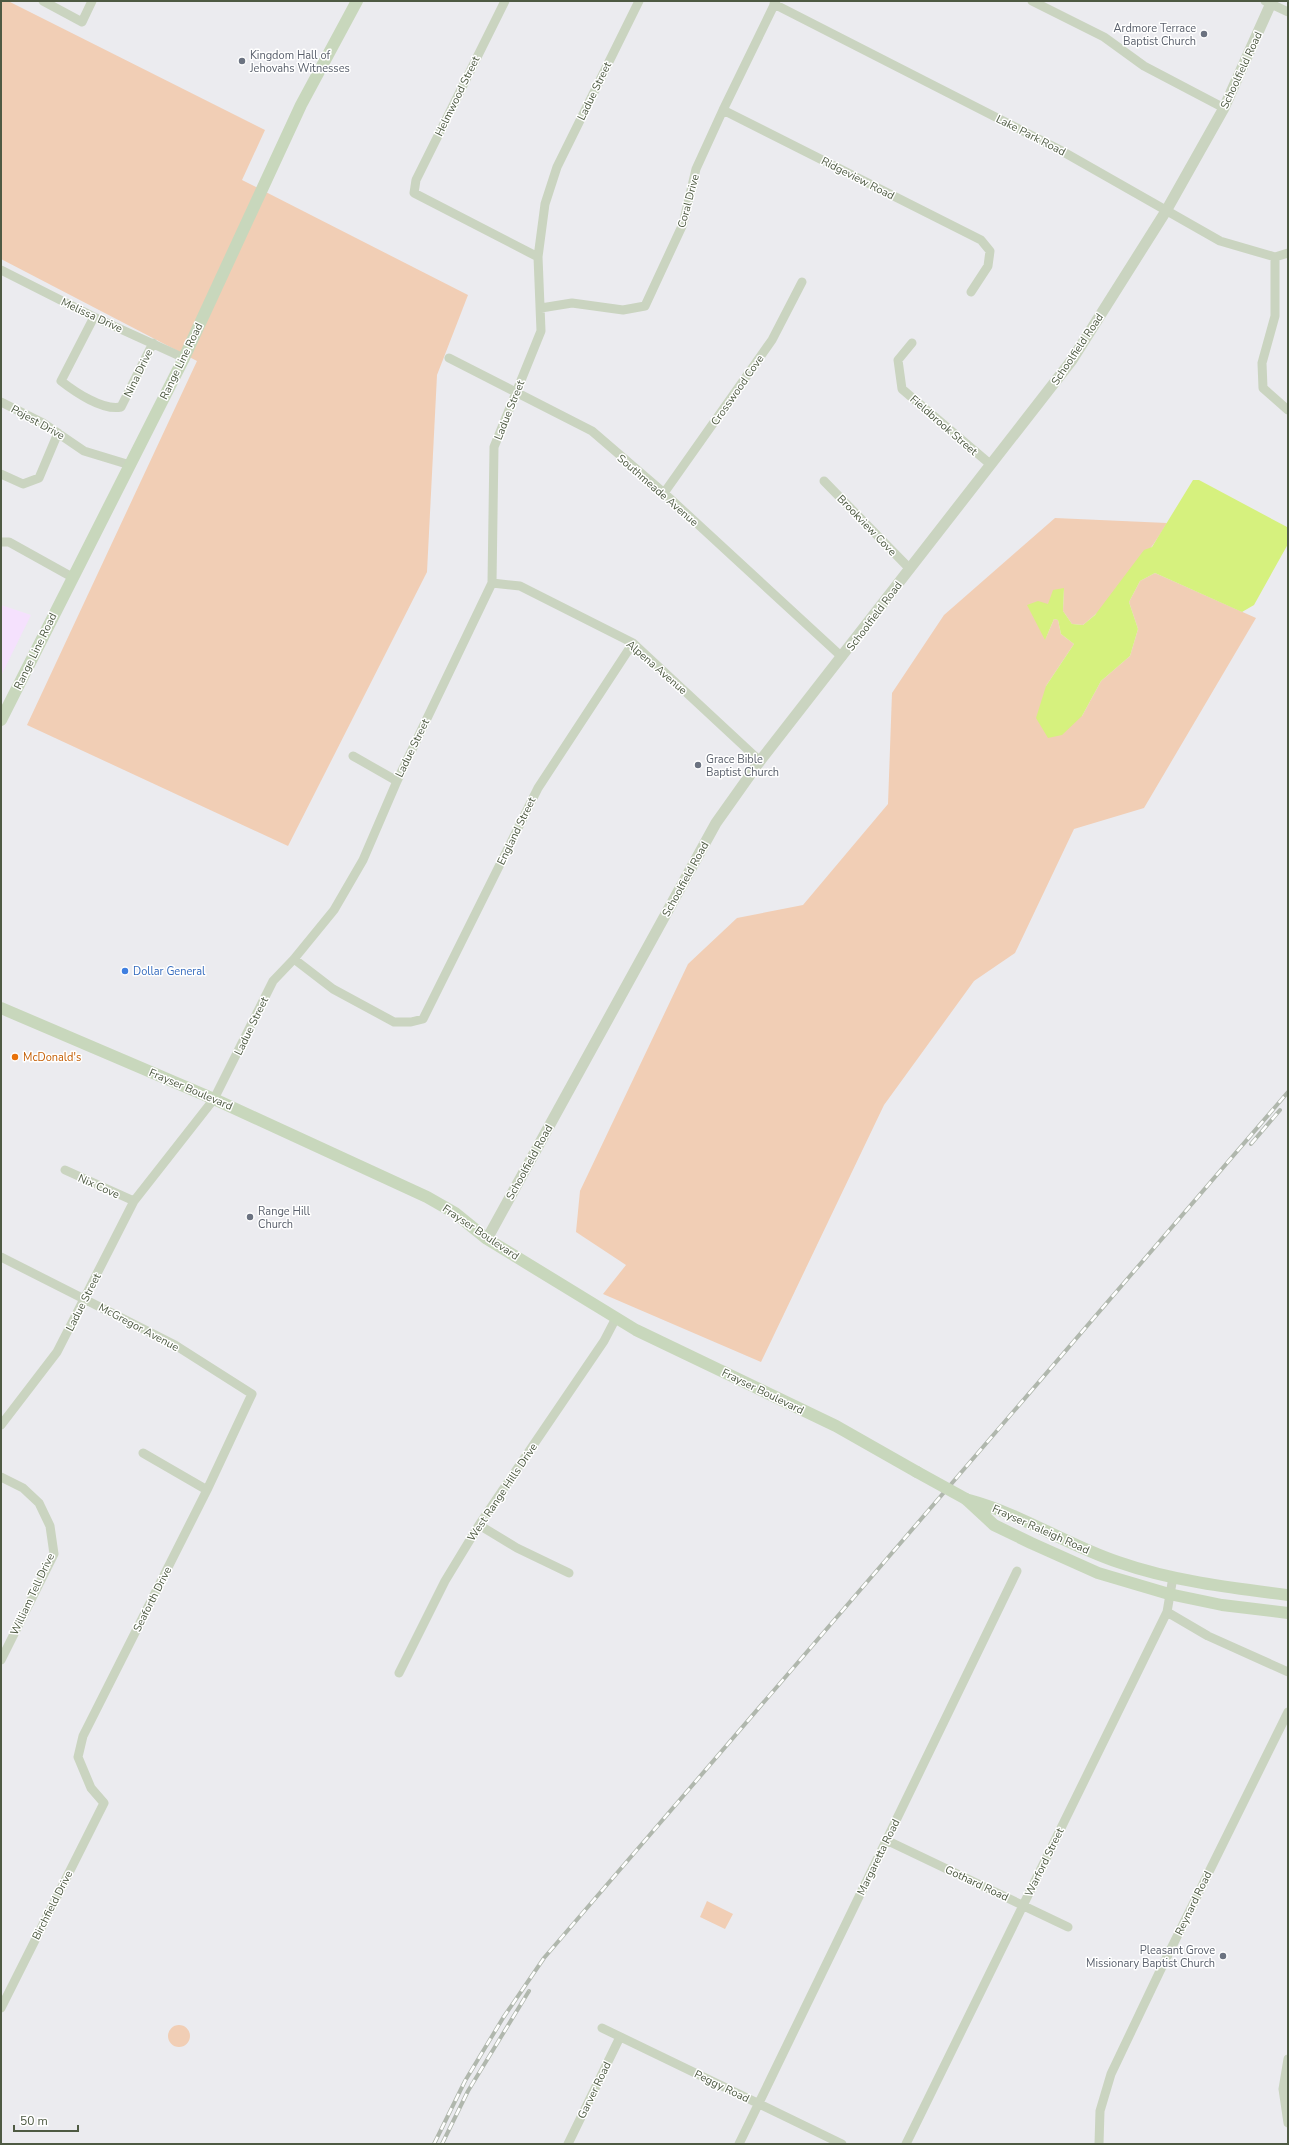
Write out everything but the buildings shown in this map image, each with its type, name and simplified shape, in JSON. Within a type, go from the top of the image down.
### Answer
[{"type":"main road","name":"Range Line Road","points":[[1,720],[184,358],[301,105],[356,1]]},
{"type":"main road","name":"Frayser Boulevard","points":[[1,1008],[214,1099],[427,1197],[455,1213],[487,1239],[636,1330],[836,1426],[966,1499]]},
{"type":"main road","name":"Frayser Raleigh Road","points":[[966,1499],[996,1507],[1077,1546],[1117,1562],[1173,1577],[1225,1587],[1288,1595]]},
{"type":"main road","name":"Frayser Raleigh Road","points":[[966,1499],[994,1525],[1098,1573],[1169,1594],[1222,1605],[1288,1613]]},
{"type":"street","points":[[43,1],[82,22],[92,1]]},
{"type":"street","name":"Helmwood Street","points":[[504,1],[416,180],[414,193],[538,257]]},
{"type":"street","name":"Ladue Street","points":[[1,1425],[57,1352],[134,1201],[214,1099],[273,981],[294,959],[334,910],[363,860],[397,781],[492,583],[494,447],[541,331],[538,257],[545,204],[557,167],[639,1]]},
{"type":"street","points":[[1032,1],[1104,37],[1144,66],[1224,108]]},
{"type":"street","points":[[1270,2],[1288,12]]},
{"type":"street","name":"Schoolfield Road","points":[[487,1239],[716,822],[760,761],[1072,360],[1166,211],[1224,108],[1270,2]]},
{"type":"street","name":"Coral Drive","points":[[541,308],[572,303],[623,310],[645,306],[683,224],[696,169],[775,3]]},
{"type":"street","name":"Lake Park Road","points":[[775,3],[1060,150],[1220,241],[1275,257]]},
{"type":"street","name":"Ridgeview Road","points":[[723,110],[980,240],[990,251],[988,266],[971,292]]},
{"type":"street","points":[[1288,253],[1275,257],[1275,316],[1262,363],[1263,388],[1288,410]]},
{"type":"street","name":"Melissa Drive","points":[[1,270],[94,317],[184,358]]},
{"type":"street","name":"Crosswood Cove","points":[[664,493],[772,340],[802,282]]},
{"type":"street","name":"Nina Drive","points":[[94,317],[61,381],[79,395],[113,409],[121,407],[153,343]]},
{"type":"street","name":"Fieldbrook Street","points":[[912,343],[898,360],[902,389],[990,464]]},
{"type":"street","name":"Southmeade Avenue","points":[[449,358],[592,431],[664,493],[842,657]]},
{"type":"street","name":"Pojest Drive","points":[[1,402],[43,423],[91,454],[96,453],[130,466]]},
{"type":"street","points":[[1,474],[23,484],[39,478],[58,434]]},
{"type":"street","name":"Brookview Cove","points":[[824,481],[910,569]]},
{"type":"street","points":[[1,542],[10,542],[72,577]]},
{"type":"street","name":"Alpena Avenue","points":[[492,583],[520,586],[633,643],[760,761]]},
{"type":"street","name":"England Street","points":[[294,959],[333,989],[394,1022],[411,1022],[423,1019],[538,788],[633,643]]},
{"type":"street","points":[[353,756],[397,781]]},
{"type":"street","name":"Nix Cove","points":[[64,1170],[134,1201]]},
{"type":"street","name":"McGregor Avenue","points":[[1,1257],[175,1345],[252,1394]]},
{"type":"street","name":"West Range Hills Drive","points":[[399,1673],[445,1581],[479,1525],[600,1346],[616,1318]]},
{"type":"street","name":"Seaforth Drive","points":[[104,1803],[91,1788],[78,1757],[82,1736],[207,1490],[252,1394]]},
{"type":"street","points":[[142,1453],[207,1490]]},
{"type":"street","name":"William Tell Drive","points":[[1,1477],[23,1488],[39,1503],[50,1526],[54,1554],[1,1660]]},
{"type":"street","points":[[479,1525],[517,1548],[569,1573]]},
{"type":"street","name":"Margaretta Road","points":[[739,2144],[1017,1571]]},
{"type":"street","name":"Warford Street","points":[[906,2144],[1167,1612],[1173,1577]]},
{"type":"street","points":[[1167,1612],[1208,1636],[1288,1672]]},
{"type":"street","name":"Reynard Road","points":[[1100,2144],[1100,2110],[1112,2074],[1160,1971],[1288,1712]]},
{"type":"street","name":"Birchfield Drive","points":[[1,2008],[4,1992],[104,1803]]},
{"type":"street","name":"Gothard Road","points":[[886,1840],[1068,1927]]},
{"type":"street","name":"Peggy Road","points":[[602,2028],[842,2144]]},
{"type":"street","name":"Garver Road","points":[[568,2144],[620,2037]]},
{"type":"street","points":[[1288,2059],[1283,2089],[1288,2123]]},
{"type":"shaded area","points":[[1,1],[8,1],[265,130],[242,180],[468,295],[437,375],[427,572],[288,846],[27,725],[197,361],[1,259]]},
{"type":"shaded area","points":[[1193,480],[1199,480],[1287,527],[1288,544],[1254,605],[1242,612],[1155,573],[1140,581],[1129,602],[1138,629],[1130,656],[1101,681],[1082,716],[1062,735],[1048,738],[1036,718],[1046,686],[1074,644],[1061,634],[1058,620],[1054,619],[1045,640],[1027,605],[1038,601],[1048,604],[1053,590],[1064,588],[1063,611],[1072,624],[1083,625],[1095,615],[1144,550],[1152,547]]},
{"type":"shaded area","points":[[1055,518],[1167,523],[1129,578],[1106,604],[1083,625],[1072,624],[1063,611],[1064,588],[1045,640],[1054,619],[1058,620],[1061,634],[1074,644],[1046,686],[1082,716],[1101,681],[1130,656],[1138,629],[1129,602],[1140,581],[1155,573],[1256,618],[1144,808],[1074,829],[1015,953],[974,981],[884,1105],[761,1362],[603,1294],[626,1265],[576,1232],[580,1191],[688,964],[737,918],[803,905],[888,804],[892,693],[944,615]]},
{"type":"shaded area","points":[[1,605],[31,615],[1,676]]},
{"type":"shaded area","points":[[707,1901],[733,1914],[725,1929],[700,1917]]},
{"type":"shaded area","points":[[179,2025],[187,2028],[190,2036],[187,2044],[179,2047],[171,2044],[168,2036],[171,2028]]},
{"type":"railway","points":[[434,2144],[465,2081],[503,2018],[544,1958],[1288,1092]]},
{"type":"railway","points":[[1251,1144],[1280,1110]]},
{"type":"railway","points":[[442,2144],[468,2091],[529,1991]]},
{"type":"place","name":"Ardmore Terrace Baptist Church","points":[[1204,34]]},
{"type":"place","name":"Kingdom Hall of Jehovahs Witnesses","points":[[242,61]]},
{"type":"place","name":"Grace Bible Baptist Church","points":[[698,765]]},
{"type":"place","name":"Dollar General","points":[[125,971]]},
{"type":"place","name":"McDonald's","points":[[15,1057]]},
{"type":"place","name":"Range Hill Church","points":[[250,1217]]},
{"type":"place","name":"Pleasant Grove Missionary Baptist Church","points":[[1223,1956]]}]
